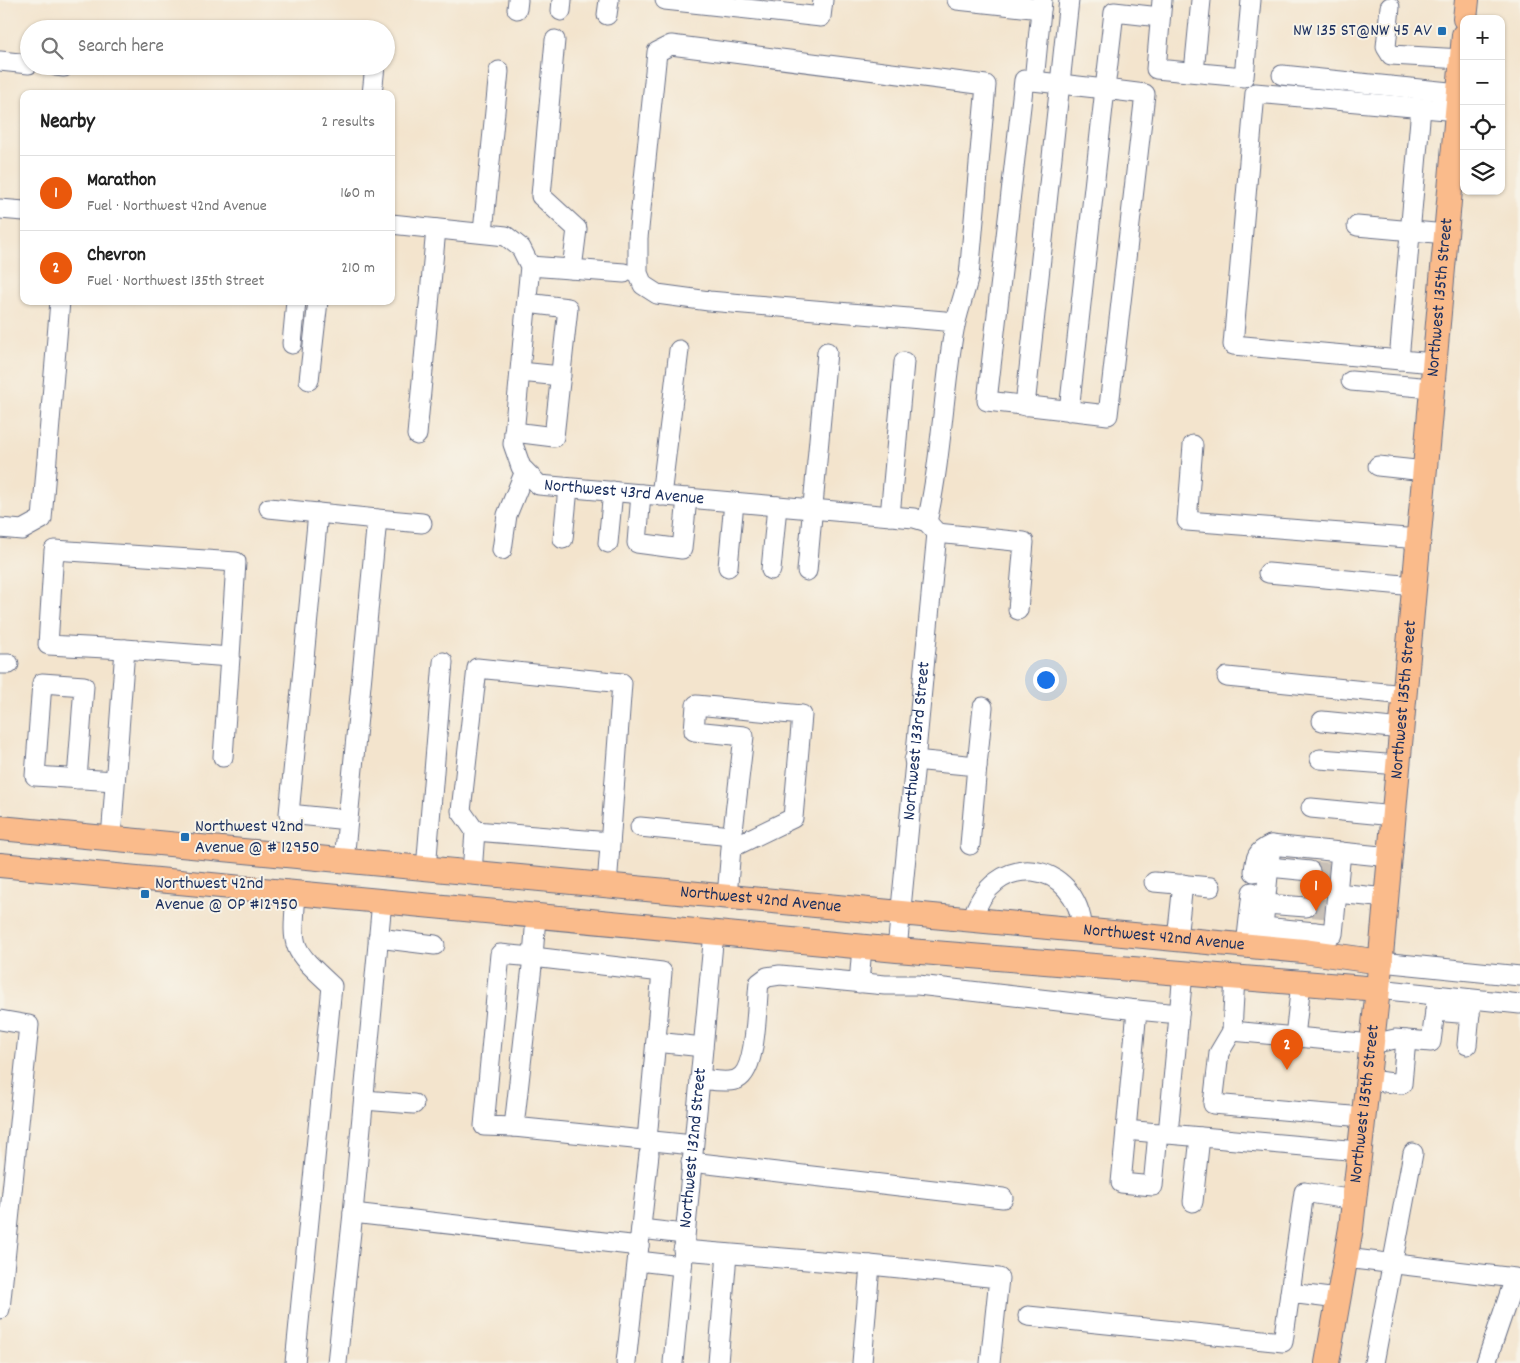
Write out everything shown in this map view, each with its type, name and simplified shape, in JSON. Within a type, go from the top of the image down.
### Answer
[{"type":"main road","points":[[1465,15],[1467,0]]},
{"type":"main road","name":"Northwest 135th Street","points":[[1327,1363],[1354,1200],[1381,962],[1462,60]]},
{"type":"main road","name":"Northwest 42nd Avenue","points":[[0,828],[1177,940],[1314,942],[1381,962]]},
{"type":"main road","points":[[110,876],[111,839]]},
{"type":"main road","name":"Northwest 42nd Avenue","points":[[0,865],[862,947],[1378,989]]},
{"type":"main road","points":[[714,933],[722,896]]},
{"type":"street","points":[[665,0],[821,16],[823,0]]},
{"type":"street","points":[[957,0],[1042,4],[1034,81]]},
{"type":"street","points":[[1025,406],[1068,0]]},
{"type":"street","points":[[1194,72],[1201,0]]},
{"type":"street","points":[[1069,410],[1114,12],[1161,9],[1156,69],[1244,77],[1251,0]]},
{"type":"street","points":[[1390,7],[1386,47],[1391,55],[1460,59]]},
{"type":"street","points":[[555,40],[541,196],[577,229],[572,269]]},
{"type":"street","name":"Northwest 133rd Street","points":[[897,950],[936,482],[953,333],[956,322],[968,276],[986,85],[671,45],[657,52],[638,238],[638,273],[643,285],[657,294],[709,301],[956,322]]},
{"type":"street","points":[[0,61],[20,63]]},
{"type":"street","points":[[483,232],[499,71]]},
{"type":"street","points":[[372,90],[374,75]]},
{"type":"street","points":[[1282,75],[1458,102]]},
{"type":"street","points":[[1024,80],[1034,81],[1145,94],[1108,415],[988,401],[1024,80]]},
{"type":"street","points":[[1434,363],[1233,345],[1255,93],[1421,108],[1458,102]]},
{"type":"street","points":[[1399,360],[1421,108]]},
{"type":"street","points":[[0,208],[20,210]]},
{"type":"street","points":[[395,224],[483,232],[506,236],[521,248],[530,266],[624,273]]},
{"type":"street","points":[[1358,226],[1446,234]]},
{"type":"street","points":[[417,435],[436,228]]},
{"type":"street","name":"Northwest 43rd Avenue","points":[[530,266],[514,444],[521,467],[539,485],[890,516],[932,527],[1024,542],[1018,610]]},
{"type":"street","points":[[514,432],[554,437],[568,308],[527,303]]},
{"type":"street","points":[[0,528],[22,530],[42,519],[60,305]]},
{"type":"street","points":[[292,344],[296,305]]},
{"type":"street","points":[[309,380],[318,305]]},
{"type":"street","points":[[661,496],[667,464],[679,350]]},
{"type":"street","points":[[807,571],[827,352]]},
{"type":"street","points":[[890,516],[904,362]]},
{"type":"street","points":[[520,372],[561,376]]},
{"type":"street","points":[[1351,381],[1432,388]]},
{"type":"street","points":[[1193,445],[1187,521],[1420,539]]},
{"type":"street","points":[[1378,466],[1425,470]]},
{"type":"street","points":[[502,550],[507,515],[525,471]]},
{"type":"street","points":[[563,539],[568,488]]},
{"type":"street","points":[[608,543],[613,491]]},
{"type":"street","points":[[641,494],[637,543],[682,549],[687,498]]},
{"type":"street","points":[[728,567],[734,502]]},
{"type":"street","points":[[771,570],[777,506]]},
{"type":"street","points":[[269,508],[422,524]]},
{"type":"street","points":[[318,513],[289,814],[348,820]]},
{"type":"street","points":[[344,861],[377,519]]},
{"type":"street","points":[[223,757],[230,657],[236,562],[54,550],[48,644],[230,657]]},
{"type":"street","points":[[1268,573],[1415,586]]},
{"type":"street","points":[[111,839],[125,649]]},
{"type":"street","points":[[426,869],[443,662]]},
{"type":"street","points":[[472,873],[475,831],[461,811],[477,668],[622,683],[607,886]]},
{"type":"street","points":[[1227,677],[1405,695]]},
{"type":"street","points":[[77,779],[84,686],[42,683],[35,776],[77,779],[115,781]]},
{"type":"street","points":[[640,827],[732,842],[793,818],[802,715],[696,705],[694,731],[744,736],[732,842],[722,896]]},
{"type":"street","points":[[970,845],[983,708]]},
{"type":"street","points":[[1322,721],[1402,729]]},
{"type":"street","points":[[1320,759],[1399,765]]},
{"type":"street","points":[[914,760],[978,766]]},
{"type":"street","points":[[1311,808],[1394,816]]},
{"type":"street","points":[[475,831],[610,842]]},
{"type":"street","points":[[1257,940],[1261,869],[1271,845],[1390,857]]},
{"type":"street","points":[[1314,942],[1333,934],[1335,873],[1341,852]]},
{"type":"street","points":[[1261,869],[1310,871]]},
{"type":"street","points":[[972,920],[977,904],[986,889],[999,878],[1016,872],[1033,871],[1049,875],[1064,884],[1075,898],[1081,914],[1083,931]]},
{"type":"street","points":[[1154,882],[1210,887]]},
{"type":"street","points":[[1177,940],[1183,884]]},
{"type":"street","points":[[295,1363],[332,986],[308,963],[293,942],[296,893]]},
{"type":"street","points":[[1259,898],[1306,907]]},
{"type":"street","points":[[1257,940],[1259,898]]},
{"type":"street","points":[[1333,904],[1386,898]]},
{"type":"street","points":[[337,1363],[354,1213],[382,901]]},
{"type":"street","points":[[514,1127],[536,916]]},
{"type":"street","name":"Northwest 132nd Street","points":[[673,1363],[714,933]]},
{"type":"street","points":[[378,938],[435,945]]},
{"type":"street","points":[[859,982],[862,947]]},
{"type":"street","points":[[626,1363],[639,1246],[648,1147],[662,972],[500,954],[484,1126],[514,1127],[648,1147],[1002,1198]]},
{"type":"street","name":"Northwest 42nd Avenue","points":[[1381,962],[1520,976]]},
{"type":"street","points":[[1137,1010],[1121,1183],[1153,1186],[1163,1133],[1183,973]]},
{"type":"street","points":[[700,1079],[735,1080],[745,1073],[751,1058],[760,983],[767,977],[780,975],[985,992],[1179,1014]]},
{"type":"street","points":[[1235,977],[1232,1031],[1219,1053],[1213,1104],[1363,1117]]},
{"type":"street","points":[[1295,1037],[1301,983]]},
{"type":"street","name":"Northwest 42nd Avenue","points":[[1378,989],[1436,1003],[1471,1006],[1520,1004]]},
{"type":"street","points":[[1232,1031],[1372,1044],[1395,1039],[1431,1042],[1436,1003]]},
{"type":"street","points":[[1467,1045],[1471,1006]]},
{"type":"street","points":[[0,1020],[29,1025],[0,1309]]},
{"type":"street","points":[[1368,1080],[1402,1084],[1406,1040]]},
{"type":"street","points":[[656,1042],[703,1047]]},
{"type":"street","points":[[364,1100],[414,1104]]},
{"type":"street","points":[[1126,1130],[1360,1151]]},
{"type":"street","points":[[1193,1202],[1200,1137]]},
{"type":"street","points":[[1374,1363],[1413,1153]]},
{"type":"street","points":[[1028,1316],[1283,1342],[1304,1192],[1354,1200]]},
{"type":"street","points":[[354,1213],[639,1246],[870,1264],[999,1278],[990,1363]]},
{"type":"street","points":[[639,1246],[683,1250]]},
{"type":"street","points":[[718,1363],[727,1254]]},
{"type":"street","points":[[1345,1258],[1392,1264],[1517,1271],[1486,1363]]},
{"type":"street","points":[[862,1363],[870,1264]]},
{"type":"street","points":[[1290,1293],[1338,1299]]},
{"type":"tunnel","points":[[1310,871],[1331,872]]},
{"type":"tunnel","points":[[1306,907],[1327,909]]},
{"type":"place","name":"NW 135 ST@NW 45 AV","points":[[1442,31]]},
{"type":"place","name":"Northwest 42nd Avenue @ # 12950","points":[[185,837]]},
{"type":"place","name":"Northwest 42nd Avenue @ OP #12950","points":[[145,894]]},
{"type":"place","name":"Marathon","points":[[1316,911]]},
{"type":"place","name":"Chevron","points":[[1287,1070]]}]
